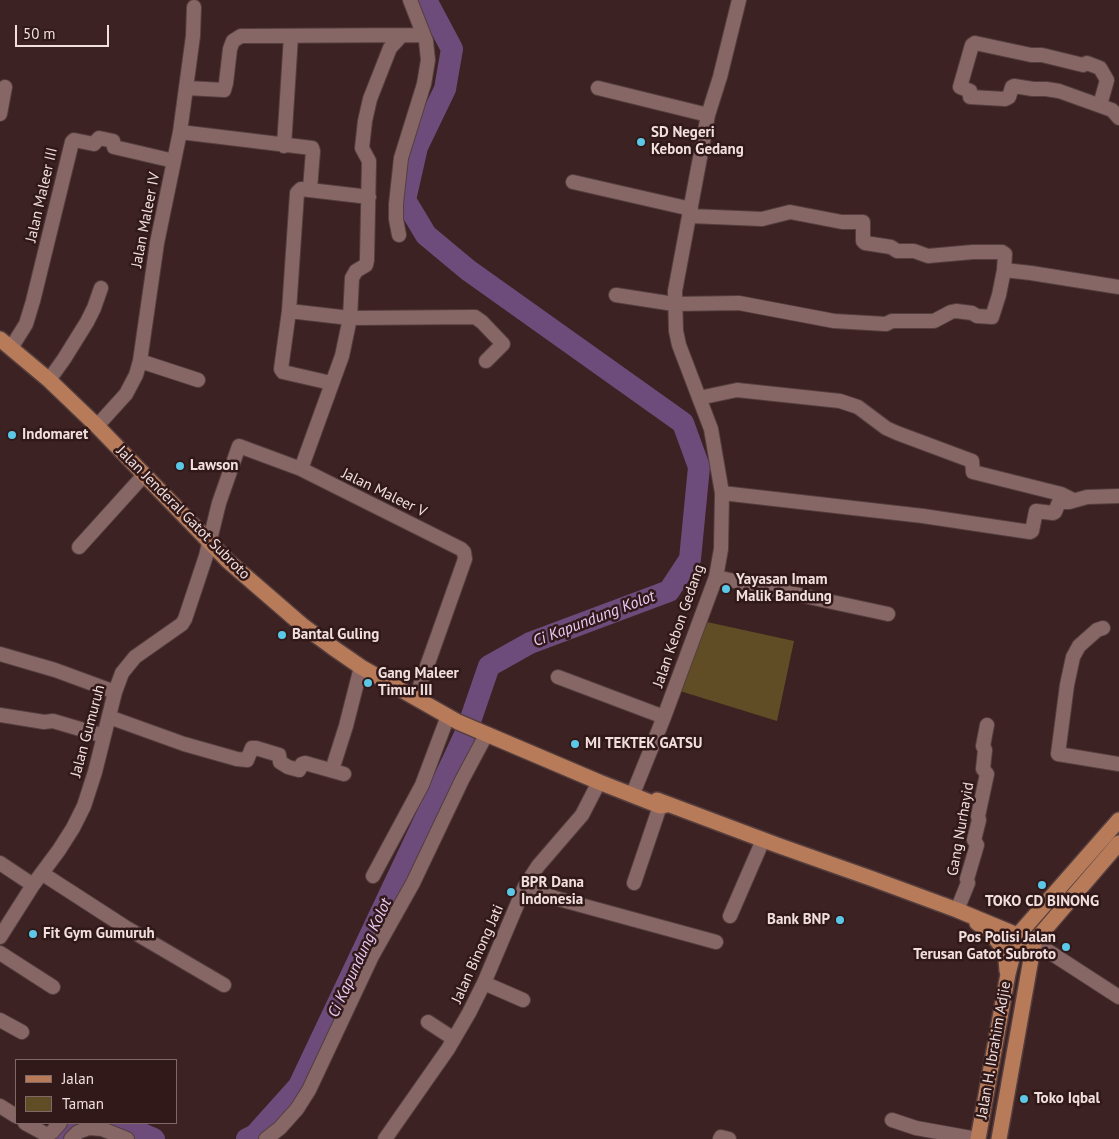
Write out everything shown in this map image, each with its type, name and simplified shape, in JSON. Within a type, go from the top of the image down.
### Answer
[{"type":"main road","name":"Jalan Jenderal Gatot Subroto","points":[[10,341],[145,474],[228,562],[302,625],[361,667],[453,719],[484,734],[595,780],[663,806],[763,840],[974,922],[988,930],[999,943],[1006,958],[1008,974]]},
{"type":"main road","name":"Jalan Jenderal Gatot Subroto","points":[[595,780],[597,778],[634,791],[663,806]]},
{"type":"main road","name":"Jalan H. Ibrahim Adjie","points":[[977,1139],[1008,974],[1018,935],[1119,820]]},
{"type":"main road","points":[[1034,942],[1119,843]]},
{"type":"main road","name":"Jalan Jenderal Gatot Subroto","points":[[808,857],[816,858],[957,910],[1034,942]]},
{"type":"main road","name":"Jalan H. Ibrahim Adjie","points":[[999,1139],[1034,942]]},
{"type":"street","points":[[399,235],[396,204],[402,158],[424,84],[428,60],[426,41],[410,0]]},
{"type":"street","name":"Jalan Kebon Gedang","points":[[634,791],[716,578],[721,549],[722,494],[711,429],[698,402],[679,345],[674,304],[676,276],[708,115],[720,77],[739,0]]},
{"type":"street","name":"Jalan Maleer IV","points":[[97,426],[126,394],[136,375],[140,361],[157,243],[187,88],[193,36],[194,7]]},
{"type":"street","points":[[187,88],[224,90],[228,74],[230,49],[234,41],[241,36],[423,35]]},
{"type":"street","points":[[284,146],[291,36]]},
{"type":"street","points":[[301,470],[342,356],[350,318],[352,278],[356,271],[366,265],[369,161],[362,148],[365,121],[370,99],[390,48],[401,36]]},
{"type":"street","points":[[1100,106],[1106,80],[1100,68],[1087,63],[1083,65],[1042,55],[1031,55],[975,43],[972,45],[960,87],[970,90],[970,97],[1005,99],[1009,97],[1014,86],[1046,89],[1059,91],[1100,106],[1114,111],[1119,118]]},
{"type":"street","points":[[0,114],[5,87]]},
{"type":"street","points":[[598,88],[708,115]]},
{"type":"street","points":[[180,132],[312,149],[310,189]]},
{"type":"street","name":"Jalan Maleer III","points":[[10,341],[26,324],[72,142],[74,140],[94,144],[99,138],[113,141],[114,147],[174,161]]},
{"type":"street","points":[[573,182],[690,212],[762,219],[790,212],[842,222],[862,222],[863,242],[891,247],[896,250],[914,250],[925,255],[1002,252],[1005,256],[1004,270],[994,316],[977,316],[972,313],[956,311],[934,321],[892,321],[886,324],[850,323],[804,317],[739,303],[674,304],[616,294]]},
{"type":"street","points":[[332,383],[283,372],[281,367],[289,312],[298,192],[301,189],[310,189],[369,197]]},
{"type":"street","points":[[1004,270],[1119,287]]},
{"type":"street","points":[[49,380],[87,322],[101,288]]},
{"type":"street","points":[[289,312],[350,318],[475,317],[503,344],[486,361]]},
{"type":"street","points":[[140,361],[198,380]]},
{"type":"street","points":[[698,402],[737,390],[840,401],[858,407],[886,428],[972,461],[972,472],[1061,494],[1077,500]]},
{"type":"street","name":"Jalan Maleer V","points":[[209,542],[219,504],[240,446],[301,470],[461,549],[464,552],[465,559],[416,697]]},
{"type":"street","points":[[79,547],[145,474]]},
{"type":"street","points":[[722,494],[924,516],[1031,532],[1034,512],[1053,513],[1059,502],[1088,497],[1119,496]]},
{"type":"street","name":"Jalan Gumuruh","points":[[0,937],[33,885],[43,874],[73,828],[84,806],[95,772],[115,692],[122,673],[135,657],[182,624],[209,542]]},
{"type":"street","points":[[716,578],[888,614]]},
{"type":"street","points":[[1103,628],[1097,630],[1079,646],[1073,657],[1067,685],[1058,754],[1119,764]]},
{"type":"street","points":[[0,654],[54,670],[115,692]]},
{"type":"street","points":[[109,717],[184,744],[237,759],[246,760],[251,749],[254,748],[279,755],[280,762],[288,767],[299,770],[303,763],[338,772],[346,726],[361,667]]},
{"type":"street","points":[[558,676],[664,716]]},
{"type":"street","points":[[0,715],[44,722],[53,721],[104,736]]},
{"type":"street","points":[[373,876],[422,785],[453,719]]},
{"type":"street","name":"Gang Nurhayid","points":[[957,910],[968,883],[967,879],[977,845],[974,840],[987,774],[983,769],[985,750],[983,746],[987,725]]},
{"type":"street","points":[[266,1139],[280,1128],[297,1109],[309,1090],[372,956],[413,883],[484,734]]},
{"type":"street","name":"Jalan Binong Jati","points":[[385,1139],[454,1039],[484,983],[525,886],[538,866],[582,815],[595,780]]},
{"type":"street","points":[[634,883],[663,806]]},
{"type":"street","points":[[730,916],[763,840]]},
{"type":"street","points":[[0,863],[33,885]]},
{"type":"street","points":[[43,874],[125,927],[224,984]]},
{"type":"street","points":[[525,886],[555,898],[716,942]]},
{"type":"street","name":"Jalan Jenderal Gatot Subroto","points":[[1034,942],[1119,997]]},
{"type":"street","points":[[0,952],[54,988]]},
{"type":"street","points":[[484,983],[523,1000]]},
{"type":"street","points":[[0,1020],[22,1032]]},
{"type":"street","points":[[428,1022],[454,1039]]},
{"type":"street","points":[[0,1106],[15,1115]]},
{"type":"street","points":[[892,1120],[916,1128],[977,1139]]},
{"type":"street","points":[[28,1124],[47,1135],[59,1124]]},
{"type":"street","points":[[71,1139],[78,1132],[89,1128],[102,1129],[127,1139]]},
{"type":"street","points":[[720,1139],[721,1137],[728,1139]]},
{"type":"green space","points":[[707,622],[794,641],[777,721],[680,691]]},
{"type":"waterway","name":"Ci Kapundung Kolot","points":[[247,1139],[255,1135],[299,1086],[467,730],[489,666],[530,643],[669,591],[690,559],[699,467],[683,423],[468,270],[426,235],[405,200],[417,147],[445,89],[452,49],[426,0]]},
{"type":"waterway","name":"Ci Kapundung Kolot","points":[[57,1139],[74,1124]]},
{"type":"waterway","name":"Ci Kapundung Kolot","points":[[119,1124],[154,1139]]},
{"type":"place","name":"SD Negeri Kebon Gedang","points":[[641,142]]},
{"type":"place","name":"Indomaret","points":[[12,435]]},
{"type":"place","name":"Lawson","points":[[180,466]]},
{"type":"place","name":"Yayasan Imam Malik Bandung","points":[[726,589]]},
{"type":"place","name":"Bantal Guling","points":[[282,635]]},
{"type":"place","name":"Gang Maleer Timur III","points":[[368,683]]},
{"type":"place","name":"MI TEKTEK GATSU","points":[[575,744]]},
{"type":"place","name":"TOKO CD BINONG","points":[[1042,885]]},
{"type":"place","name":"BPR Dana Indonesia","points":[[511,892]]},
{"type":"place","name":"Bank BNP","points":[[840,920]]},
{"type":"place","name":"Fit Gym Gumuruh","points":[[33,934]]},
{"type":"place","name":"Pos Polisi Jalan Terusan Gatot Subroto","points":[[1066,947]]},
{"type":"place","name":"Toko Iqbal","points":[[1024,1099]]}]
